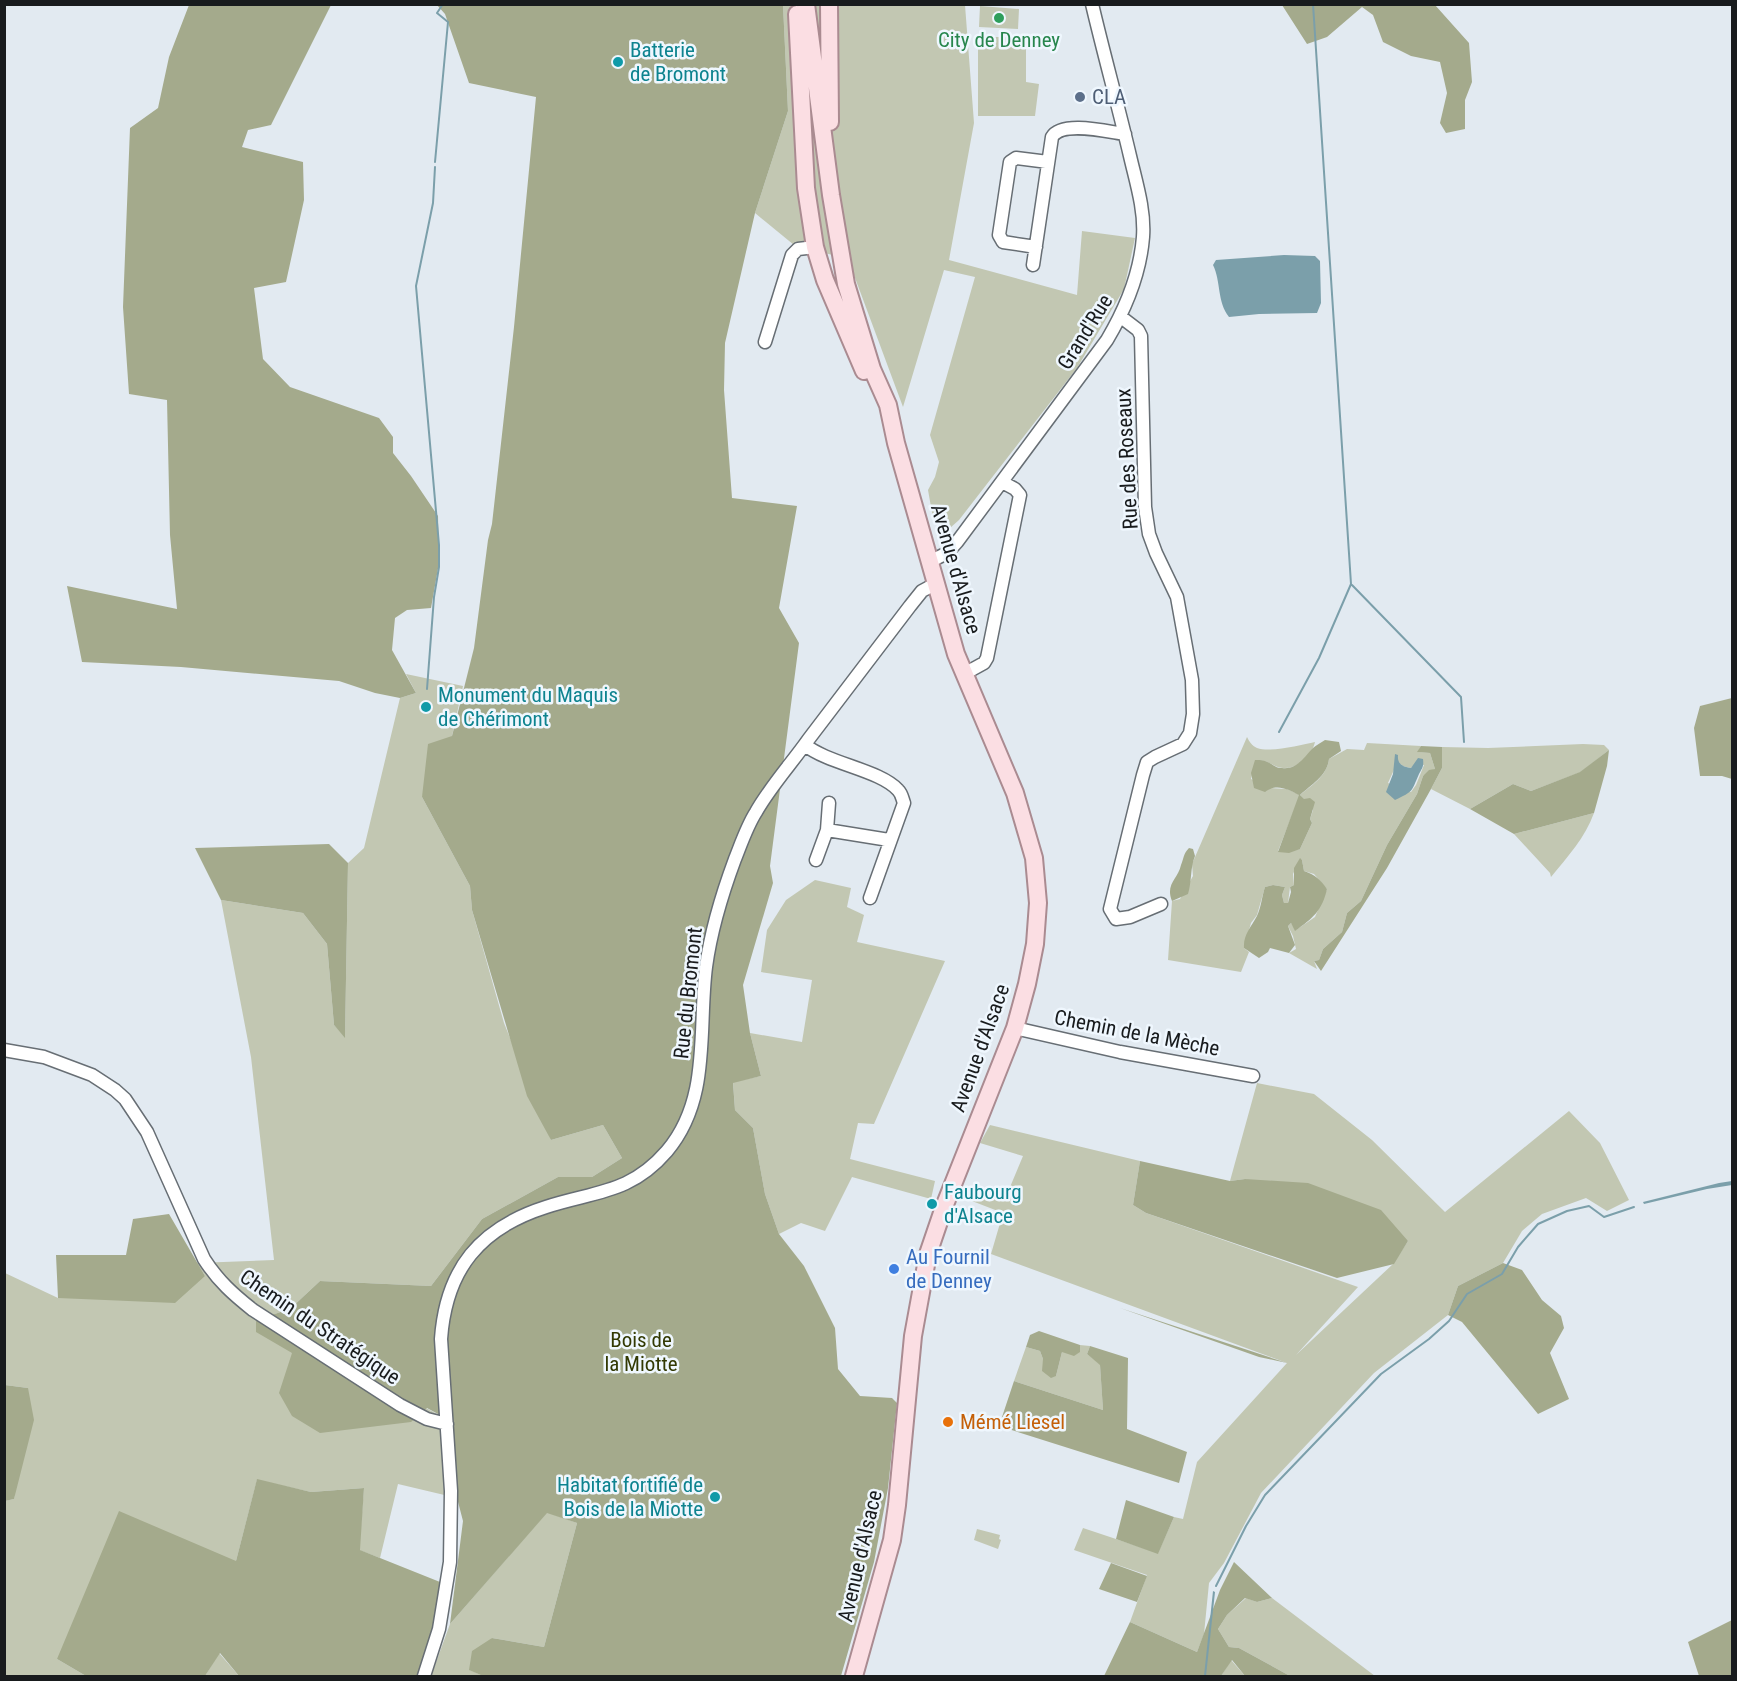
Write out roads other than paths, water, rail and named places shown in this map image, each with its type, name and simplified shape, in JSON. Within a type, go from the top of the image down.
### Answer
[{"type":"main road","name":"Avenue d'Alsace","points":[[796,4],[806,188],[815,247],[825,280],[896,443]]},
{"type":"main road","points":[[806,4],[831,195]]},
{"type":"main road","points":[[829,4],[831,195]]},
{"type":"main road","name":"Avenue d'Alsace","points":[[831,195],[846,284],[872,369],[888,405],[896,443],[935,584],[964,674],[1015,793],[1034,858],[1038,903],[1035,944],[1015,1028],[944,1207],[928,1254],[916,1317],[892,1540],[854,1677]]},
{"type":"street","name":"Grand'Rue","points":[[929,562],[947,553],[1002,483],[1107,340],[1121,317],[1135,282],[1143,236],[1141,201],[1092,4]]},
{"type":"street","points":[[1033,265],[1052,137],[1057,131],[1099,128],[1125,134]]},
{"type":"street","points":[[1036,247],[1003,242],[999,235],[1010,162],[1016,158],[1048,162]]},
{"type":"street","points":[[765,342],[792,255],[798,249],[815,247]]},
{"type":"street","name":"Rue des Roseaux","points":[[1121,317],[1138,330],[1141,336],[1145,507],[1149,534],[1177,597],[1192,680],[1193,714],[1190,733],[1183,744],[1147,762],[1110,909],[1116,919],[1130,917],[1161,904]]},
{"type":"street","points":[[964,674],[984,663],[987,658],[1020,495],[1015,489],[1002,483]]},
{"type":"street","name":"Rue du Bromont","points":[[424,1677],[439,1629],[450,1562],[451,1491],[441,1339],[447,1298],[463,1263],[488,1236],[513,1219],[548,1206],[604,1192],[630,1182],[666,1152],[684,1127],[699,1076],[706,967],[713,930],[732,869],[755,812],[910,606],[922,591],[935,584]]},
{"type":"street","points":[[805,745],[816,753],[890,782],[900,792],[904,803],[870,898]]},
{"type":"street","points":[[816,860],[827,830],[829,803]]},
{"type":"street","points":[[827,830],[889,840]]},
{"type":"street","name":"Chemin de la Mèche","points":[[1015,1028],[1120,1052],[1253,1076]]},
{"type":"street","name":"Chemin du Stratégique","points":[[4,1050],[44,1057],[92,1075],[115,1090],[125,1099],[147,1131],[204,1260],[215,1276],[253,1310],[400,1405],[428,1419],[447,1424]]},
{"type":"water","points":[[1284,255],[1315,256],[1320,261],[1321,303],[1317,313],[1229,317],[1223,305],[1213,265],[1216,260]]},
{"type":"water","points":[[1395,754],[1405,767],[1411,768],[1418,758],[1423,759],[1423,762],[1411,790],[1395,800],[1386,792],[1393,774]]},
{"type":"water","points":[[1732,1181],[1732,1185],[1644,1204],[1643,1202],[1719,1183]]},
{"type":"water","points":[[1213,1591],[1215,1592],[1206,1676],[1204,1676]]},
{"type":"waterway","points":[[435,162],[448,22],[437,13],[443,4]]},
{"type":"waterway","points":[[1279,732],[1319,658],[1351,584],[1313,4]]},
{"type":"waterway","points":[[427,689],[434,597],[439,567],[439,545],[416,286],[433,203],[435,167]]},
{"type":"waterway","points":[[1352,585],[1461,697],[1464,742]]},
{"type":"waterway","points":[[1216,1586],[1246,1526],[1265,1495],[1381,1374],[1429,1339],[1449,1321],[1467,1294],[1502,1274],[1518,1247],[1538,1224],[1567,1211],[1589,1206],[1604,1217],[1634,1207]]},
{"type":"place","name":"City de Denney","points":[[999,18]]},
{"type":"place","name":"Batterie de Bromont","points":[[618,62]]},
{"type":"place","name":"CLA","points":[[1080,97]]},
{"type":"place","name":"Monument du Maquis de Chérimont","points":[[426,707]]},
{"type":"place","name":"Faubourg d'Alsace","points":[[932,1204]]},
{"type":"place","name":"Au Fournil de Denney","points":[[894,1269]]},
{"type":"place","name":"Mémé Liesel","points":[[948,1422]]},
{"type":"place","name":"Habitat fortifié de Bois de la Miotte","points":[[715,1497]]},
{"type":"park label","name":"Bois de la Miotte","points":[[641,1352]]}]
